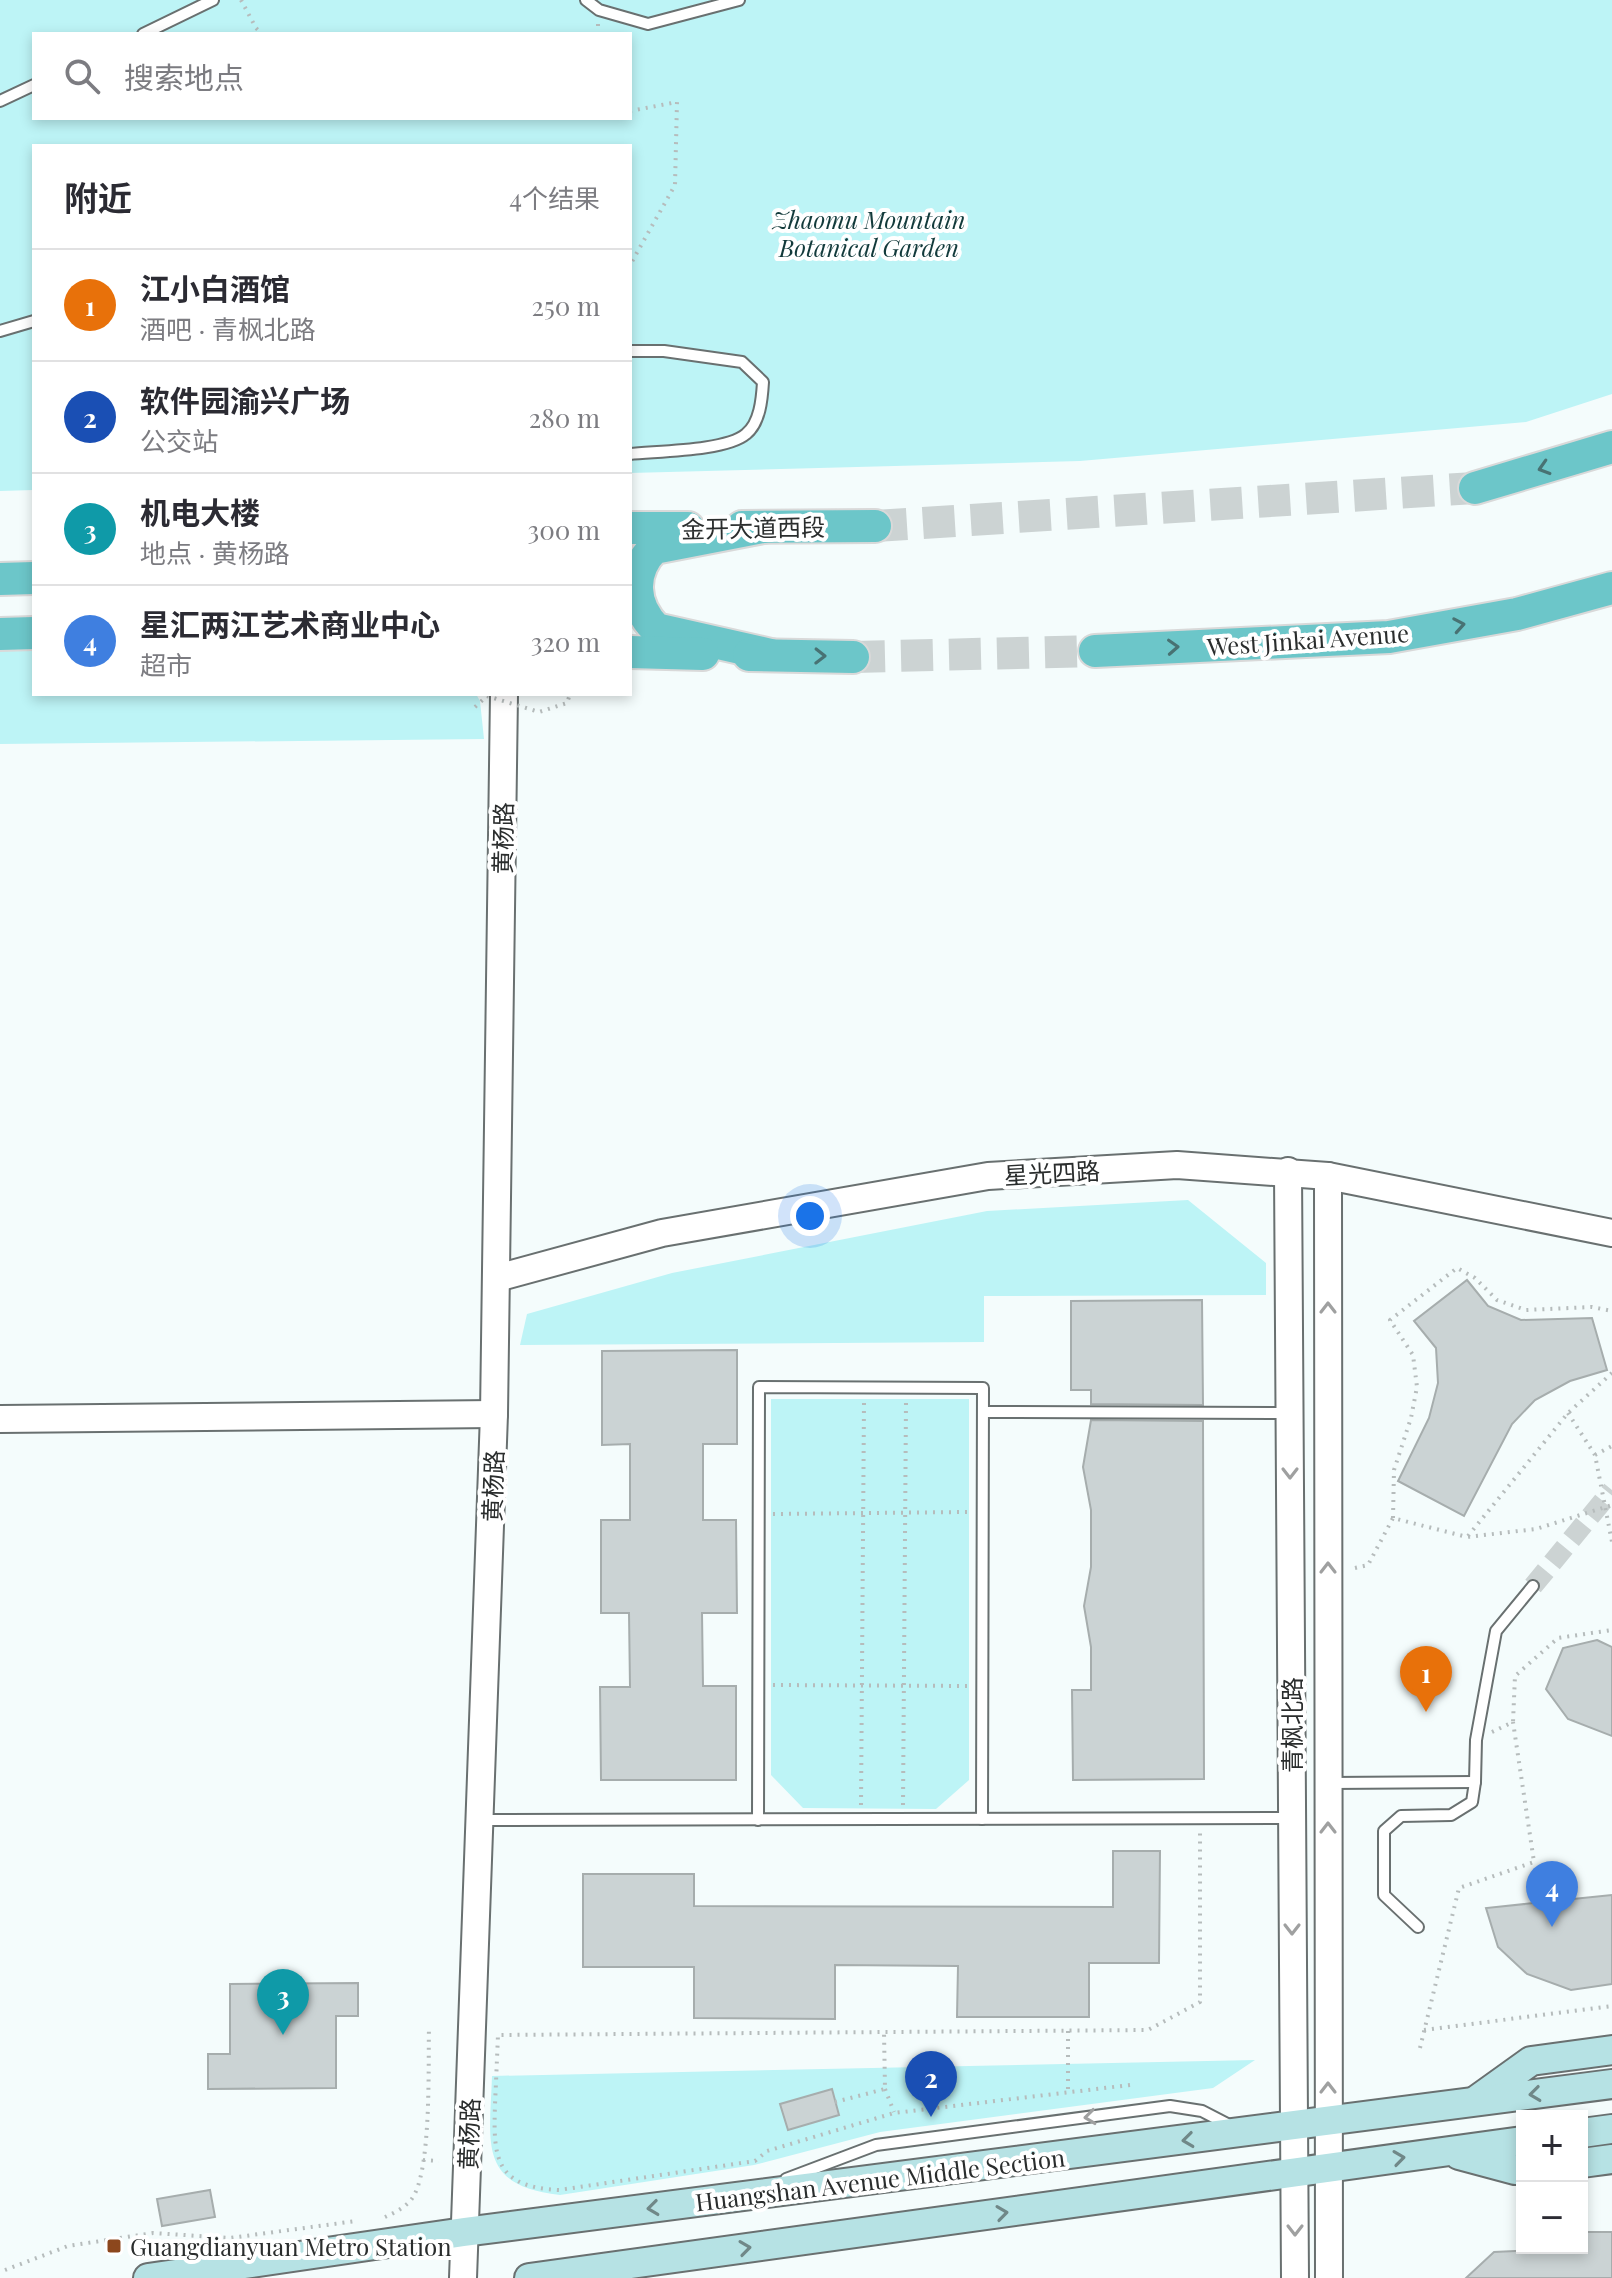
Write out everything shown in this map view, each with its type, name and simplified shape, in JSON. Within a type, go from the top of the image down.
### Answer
[{"type":"main road","points":[[1475,488],[1612,447]]},
{"type":"main road","name":"金开大道西段","points":[[632,528],[875,526]]},
{"type":"main road","points":[[763,527],[654,548],[642,561],[638,597],[644,617],[656,629],[771,655]]},
{"type":"main road","points":[[0,579],[32,578]]},
{"type":"main road","name":"West Jinkai Avenue","points":[[1095,651],[1389,637],[1517,614],[1612,588]]},
{"type":"main road","points":[[0,634],[32,633]]},
{"type":"main road","points":[[632,652],[853,657]]},
{"type":"main road","points":[[1474,2101],[1531,2061],[1612,2050]]},
{"type":"main road","name":"Huangshan Avenue Middle Section","points":[[148,2278],[464,2232],[1612,2084]]},
{"type":"main road","points":[[1588,2132],[1612,2129]]},
{"type":"main road","name":"Huangshan Avenue Middle Section","points":[[535,2277],[1516,2142]]},
{"type":"main road","points":[[1446,2151],[1516,2170]]},
{"type":"main road","points":[[1588,2162],[1612,2159]]},
{"type":"street","name":"黄杨路","points":[[463,2278],[494,1414],[504,696]]},
{"type":"street","name":"星光四路","points":[[497,1278],[662,1233],[988,1176],[1177,1165],[1328,1176],[1612,1233]]},
{"type":"street","name":"青枫北路","points":[[1288,1171],[1295,2278]]},
{"type":"street","name":"青枫北路","points":[[1328,1176],[1329,2278]]},
{"type":"street","points":[[0,1419],[494,1414]]},
{"type":"lane","points":[[147,32],[213,0]]},
{"type":"lane","points":[[586,0],[599,10],[648,24],[739,0]]},
{"type":"lane","points":[[0,101],[32,86]]},
{"type":"lane","points":[[0,331],[32,322]]},
{"type":"lane","points":[[632,351],[664,351],[742,362],[763,382],[762,406],[747,434],[718,446],[632,454]]},
{"type":"lane","points":[[758,1820],[759,1387],[983,1388],[982,1819]]},
{"type":"lane","points":[[983,1412],[1290,1413]]},
{"type":"lane","points":[[1418,1927],[1384,1895],[1384,1831],[1401,1816],[1451,1815],[1472,1802],[1476,1740],[1496,1631],[1533,1586]]},
{"type":"lane","points":[[1328,1783],[1475,1782]]},
{"type":"lane","points":[[480,1820],[1292,1818]]},
{"type":"path","points":[[241,0],[260,32]]},
{"type":"path","points":[[632,111],[677,102],[675,185],[632,261]]},
{"type":"path","points":[[475,707],[487,696],[539,712],[567,703],[569,696]]},
{"type":"path","points":[[1355,1568],[1368,1565],[1393,1518],[1394,1470],[1411,1418],[1417,1387],[1413,1355],[1390,1320],[1457,1268],[1475,1278],[1497,1300],[1526,1310],[1592,1307],[1612,1311]]},
{"type":"path","points":[[1467,1537],[1568,1413],[1612,1373]]},
{"type":"path","points":[[861,1819],[864,1387]]},
{"type":"path","points":[[903,1819],[906,1388]]},
{"type":"path","points":[[1568,1413],[1595,1455],[1612,1542]]},
{"type":"path","points":[[1595,1455],[1612,1446]]},
{"type":"path","points":[[1393,1518],[1467,1537],[1536,1529],[1612,1505]]},
{"type":"path","points":[[759,1514],[983,1512]]},
{"type":"path","points":[[1420,2048],[1459,1888],[1534,1862],[1513,1722],[1515,1676],[1558,1638],[1612,1630]]},
{"type":"path","points":[[758,1685],[982,1686]]},
{"type":"path","points":[[1476,1740],[1513,1722]]},
{"type":"path","points":[[1130,2085],[894,2113],[767,2151],[755,2161],[559,2190],[539,2189],[518,2181],[504,2169],[495,2151],[498,2035],[1148,2030],[1200,2002],[1200,1819]]},
{"type":"path","points":[[1424,2030],[1612,2006]]},
{"type":"path","points":[[5,2270],[68,2246],[153,2233],[230,2238],[386,2216],[400,2210],[412,2199],[418,2186],[423,2160],[429,2026]]},
{"type":"path","points":[[1068,2030],[1068,2093]]},
{"type":"path","points":[[884,2032],[885,2089],[894,2113]]},
{"type":"path","points":[[835,2102],[885,2089]]},
{"type":"path","points":[[423,2160],[439,2161]]},
{"type":"path","points":[[412,2199],[413,2208]]},
{"type":"green space","name":"Zhaomu Mountain Botanical Garden","points":[[0,0],[1612,0],[1612,394],[1526,422],[1080,461],[632,473],[632,144],[32,144],[32,490],[0,491]]},
{"type":"green space","points":[[32,650],[32,696],[477,696],[484,739],[0,744],[0,651]]},
{"type":"green space","points":[[1188,1200],[1266,1263],[1266,1295],[984,1296],[984,1342],[520,1345],[527,1314],[672,1273],[987,1211]]},
{"type":"green space","points":[[771,1399],[969,1399],[969,1780],[936,1809],[803,1808],[771,1775]]},
{"type":"green space","points":[[1255,2060],[1213,2088],[880,2132],[754,2165],[560,2195],[533,2190],[514,2182],[501,2171],[491,2140],[492,2076]]},
{"type":"building","points":[[1467,1280],[1488,1306],[1521,1320],[1592,1318],[1607,1370],[1570,1381],[1535,1400],[1512,1424],[1464,1516],[1398,1481],[1429,1418],[1438,1383],[1436,1348],[1414,1321]]},
{"type":"building","points":[[1202,1300],[1203,1405],[1091,1404],[1091,1390],[1071,1390],[1071,1301]]},
{"type":"building","points":[[737,1350],[737,1444],[703,1444],[703,1520],[736,1520],[737,1613],[702,1613],[703,1686],[736,1686],[736,1780],[601,1780],[600,1687],[630,1687],[629,1613],[601,1613],[601,1520],[630,1520],[630,1444],[602,1445],[602,1351]]},
{"type":"building","points":[[1091,1420],[1203,1421],[1204,1779],[1073,1780],[1072,1690],[1091,1690],[1091,1647],[1084,1606],[1091,1567],[1091,1510],[1083,1467]]},
{"type":"building","points":[[1597,1640],[1612,1647],[1612,1736],[1568,1719],[1546,1689],[1563,1648]]},
{"type":"building","points":[[1113,1851],[1160,1851],[1159,1963],[1089,1963],[1089,2017],[957,2017],[958,1966],[835,1965],[835,2019],[694,2018],[694,1967],[583,1967],[583,1874],[694,1874],[694,1906],[1113,1907]]},
{"type":"building","points":[[1612,1895],[1612,1984],[1571,1990],[1527,1974],[1498,1947],[1486,1908]]},
{"type":"building","points":[[358,1983],[358,2016],[336,2016],[336,2088],[208,2089],[208,2054],[230,2054],[230,1984]]},
{"type":"building","points":[[832,2089],[839,2115],[788,2130],[780,2104]]},
{"type":"building","points":[[210,2190],[215,2217],[162,2226],[157,2199]]},
{"type":"building","points":[[1588,2232],[1612,2232],[1612,2278],[1466,2278],[1494,2252],[1588,2254]]},
{"type":"tunnel","points":[[875,526],[1475,488]]},
{"type":"tunnel","points":[[853,657],[1095,651]]},
{"type":"tunnel","points":[[1533,1586],[1612,1490]]},
{"type":"place","name":"江小白酒馆","points":[[1426,1712]]},
{"type":"place","name":"星汇两江艺术商业中心","points":[[1552,1927]]},
{"type":"place","name":"机电大楼","points":[[283,2035]]},
{"type":"place","name":"软件园渝兴广场","points":[[931,2117]]},
{"type":"place","name":"Guangdianyuan Metro Station","points":[[114,2246]]}]
